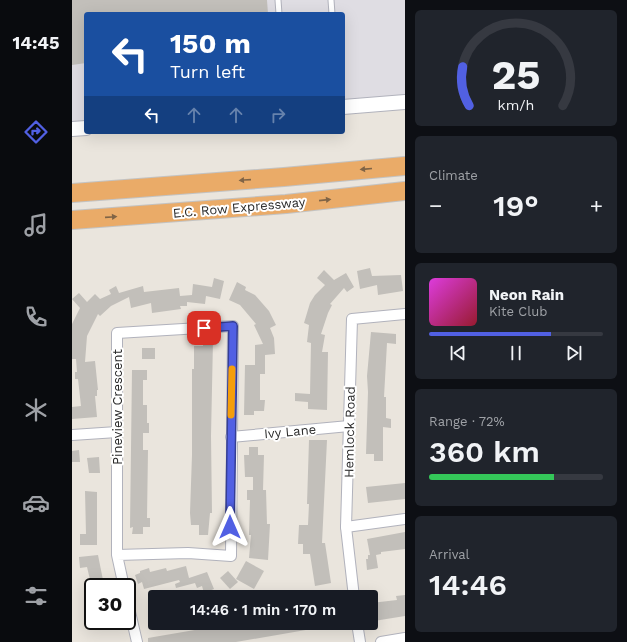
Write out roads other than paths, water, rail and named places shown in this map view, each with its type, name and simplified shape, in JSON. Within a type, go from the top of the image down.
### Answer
[{"type":"highway","name":"E.C. Row Expressway","points":[[72,193],[405,166]]},
{"type":"highway","name":"E.C. Row Expressway","points":[[72,220],[286,204],[405,191]]},
{"type":"street","points":[[345,107],[405,102]]},
{"type":"street","points":[[72,129],[84,128]]},
{"type":"street","name":"Hemlock Road","points":[[353,590],[346,527],[352,320],[405,314]]},
{"type":"street","name":"Pineview Crescent","points":[[117,555],[188,553],[230,556],[233,326],[117,333],[117,555],[122,578]]},
{"type":"street","name":"Ivy Lane","points":[[231,437],[349,426]]},
{"type":"street","points":[[72,436],[117,432]]},
{"type":"street","points":[[346,527],[405,519]]},
{"type":"street","points":[[134,630],[137,642]]},
{"type":"street","points":[[358,630],[360,642]]},
{"type":"street","points":[[381,642],[405,638]]},
{"type":"lane","points":[[278,0],[279,12]]},
{"type":"lane","points":[[331,0],[332,12]]}]
